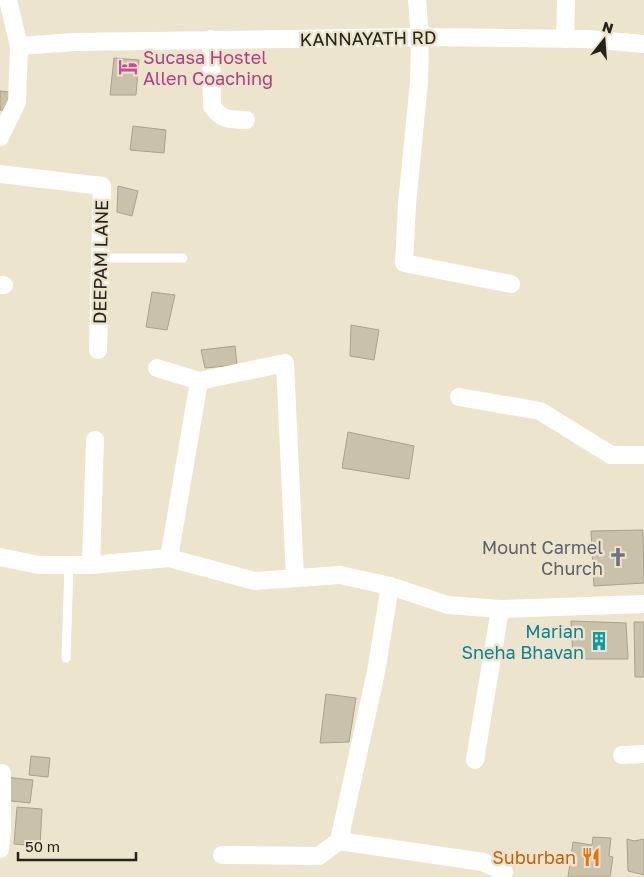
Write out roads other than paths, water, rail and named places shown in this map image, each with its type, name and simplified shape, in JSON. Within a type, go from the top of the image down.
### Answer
[{"type":"street","points":[[0,137],[17,102],[18,92],[19,46],[8,0]]},
{"type":"street","points":[[417,0],[420,37],[419,82],[407,204],[404,263],[512,284]]},
{"type":"street","points":[[565,39],[566,0]]},
{"type":"street","name":"KANNAYATH RD","points":[[19,46],[75,42],[420,37],[588,39],[644,44]]},
{"type":"street","points":[[210,39],[212,106],[218,115],[225,119],[246,120]]},
{"type":"street","name":"DEEPAM LANE","points":[[0,174],[102,186],[98,350]]},
{"type":"street","points":[[156,368],[199,381],[285,363],[295,578]]},
{"type":"street","points":[[168,558],[199,381]]},
{"type":"street","points":[[459,397],[540,411],[611,454],[644,455]]},
{"type":"street","points":[[91,565],[95,440]]},
{"type":"street","points":[[0,557],[39,565],[91,565],[168,558],[255,581],[340,575],[390,586],[448,605],[500,609],[644,604]]},
{"type":"street","points":[[222,855],[319,856],[339,841],[376,672],[390,586]]},
{"type":"street","points":[[475,760],[500,609]]},
{"type":"street","points":[[622,755],[644,754]]},
{"type":"street","points":[[0,848],[2,773]]},
{"type":"street","points":[[339,841],[483,862],[504,872]]},
{"type":"lane","points":[[101,258],[183,258]]},
{"type":"lane","points":[[66,658],[69,565]]},
{"type":"place","name":"Sucasa Hostel Allen Coaching","points":[[128,67]]},
{"type":"place","name":"Mount Carmel Church","points":[[618,557]]},
{"type":"place","name":"Marian Sneha Bhavan","points":[[599,641]]},
{"type":"place","name":"Suburban","points":[[591,857]]}]
